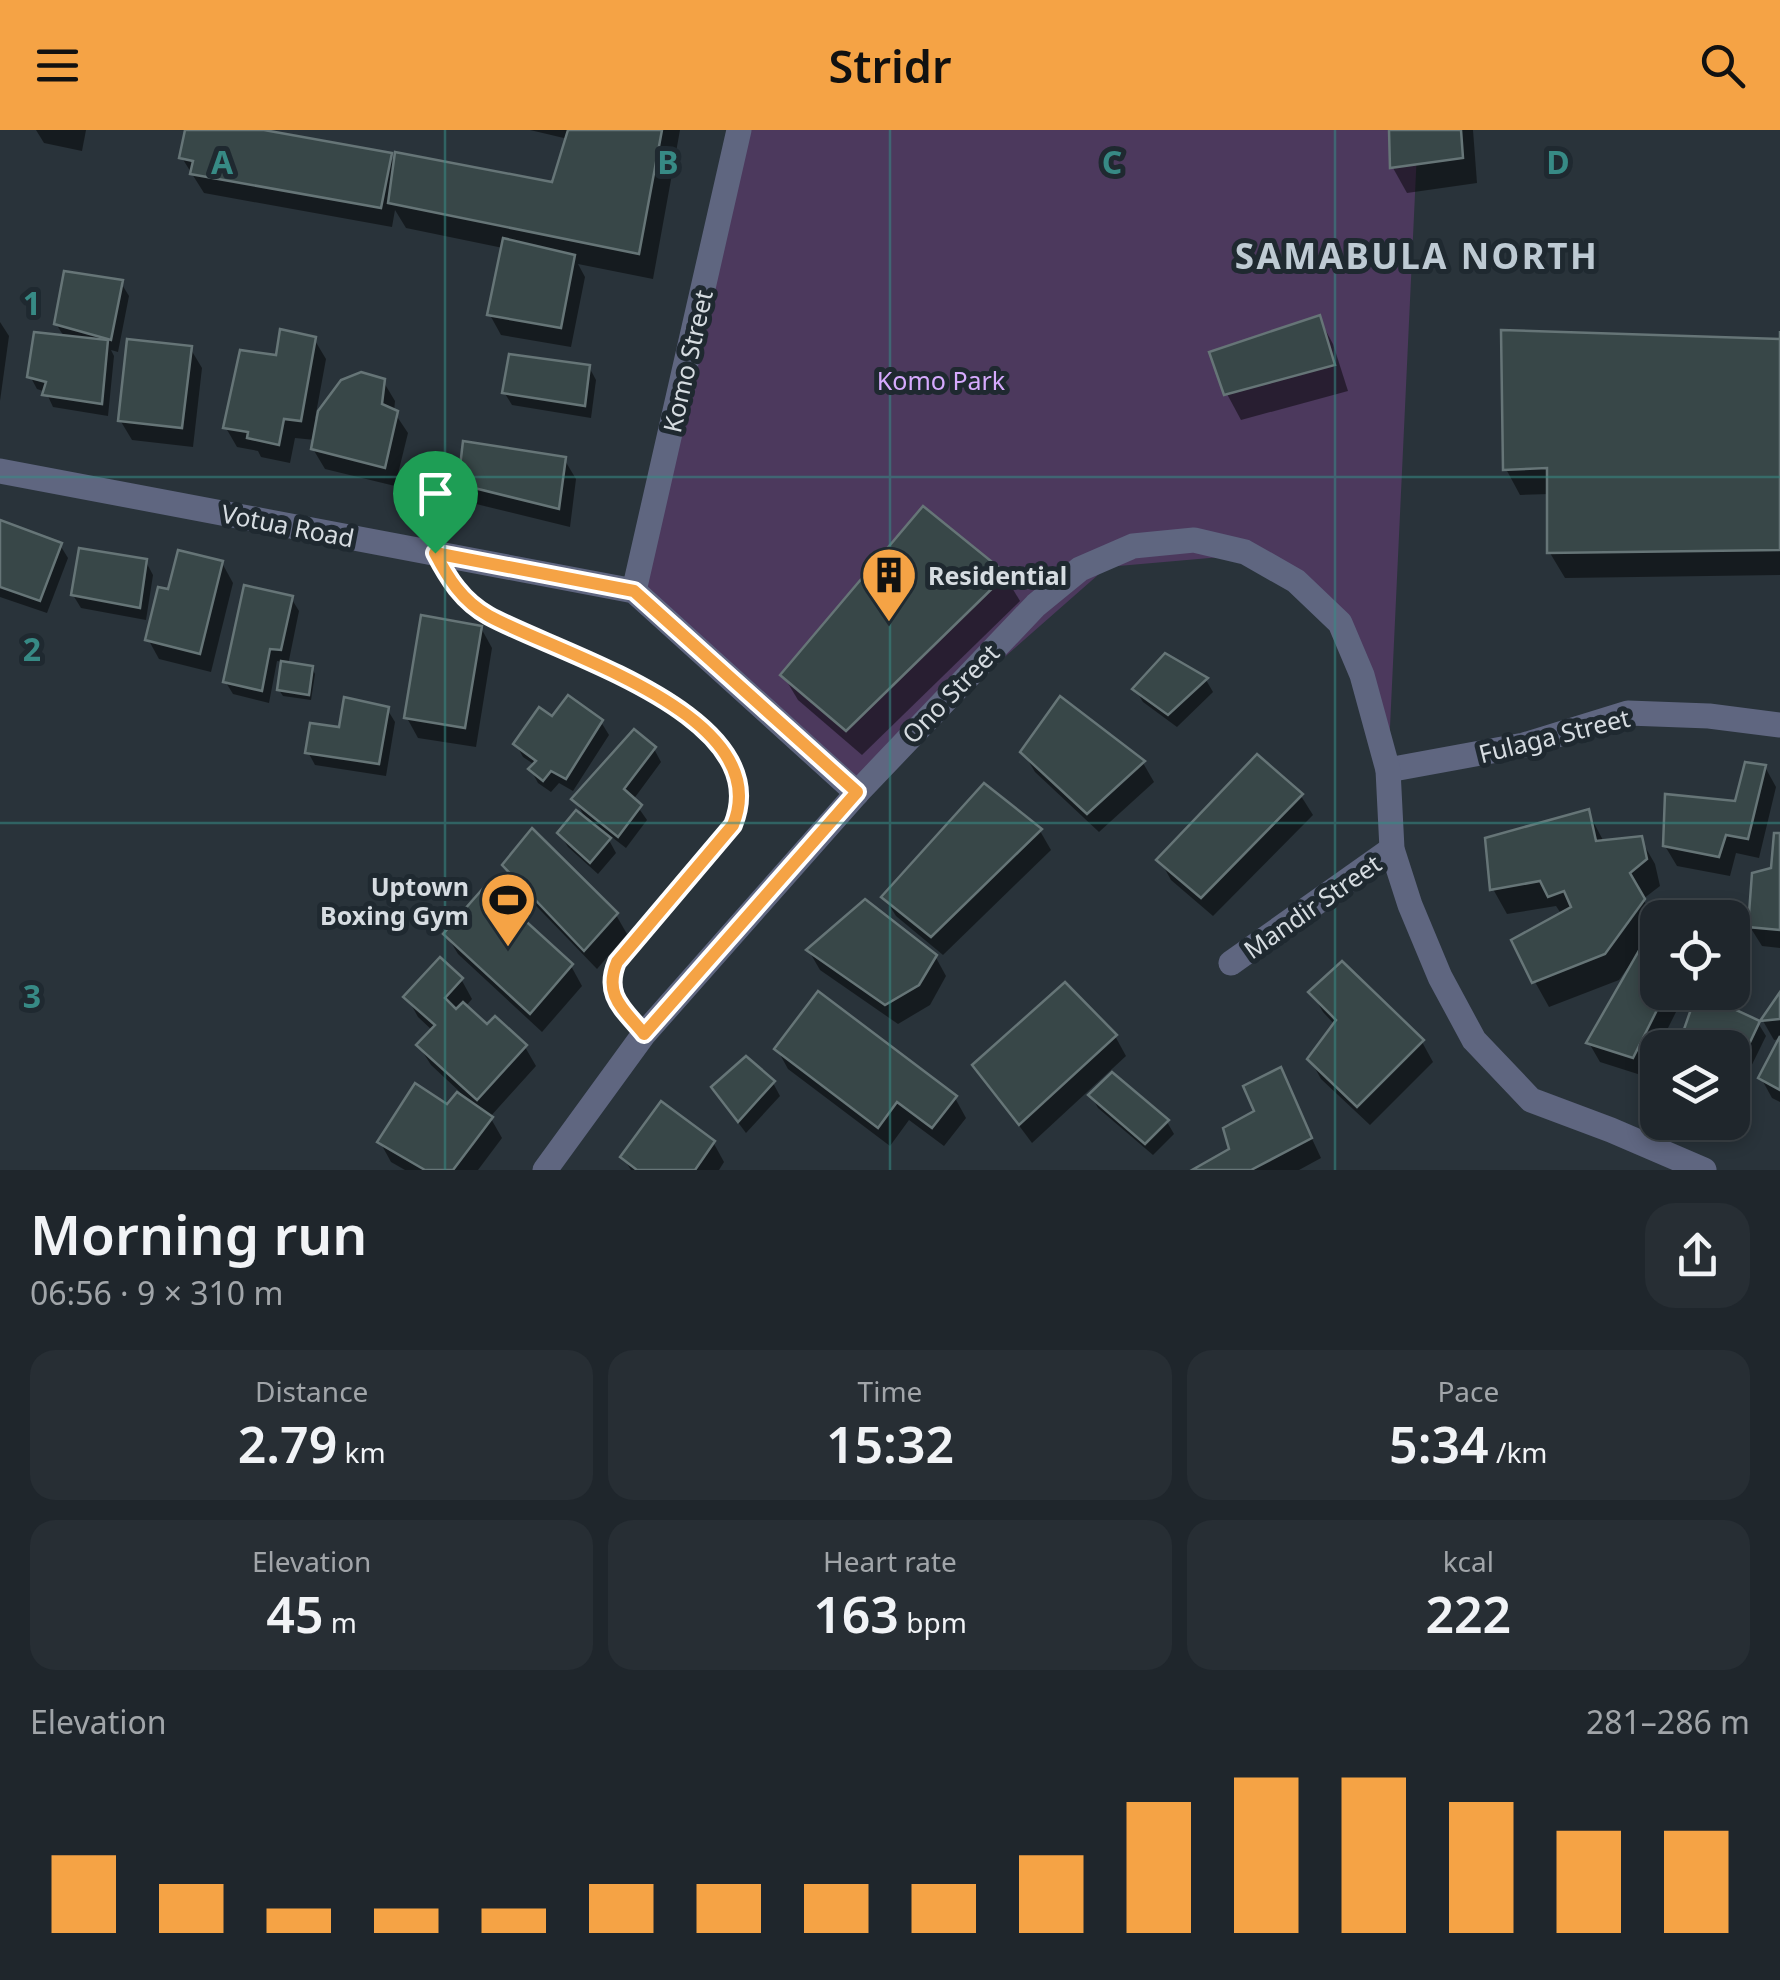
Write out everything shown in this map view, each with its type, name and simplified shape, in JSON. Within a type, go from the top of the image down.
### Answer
[{"type":"street","name":"Komo Street","points":[[634,591],[739,130]]},
{"type":"street","name":"Votua Road","points":[[0,471],[634,591]]},
{"type":"street","name":"Ono Street","points":[[545,1170],[644,1034],[857,792],[1036,604],[1080,569],[1133,546],[1194,540],[1245,552],[1296,581],[1340,623],[1362,674],[1388,770],[1392,848],[1432,959],[1474,1040],[1531,1100],[1704,1170]]},
{"type":"street","points":[[634,591],[857,792]]},
{"type":"street","name":"Fulaga Street","points":[[1388,770],[1524,745],[1628,713],[1708,716],[1780,725]]},
{"type":"street","name":"Mandir Street","points":[[1231,963],[1392,848]]},
{"type":"lane","points":[[435,553],[453,587],[486,615],[566,648],[675,705],[728,755],[741,784],[741,806],[733,825],[617,962],[610,980],[616,1000],[644,1034]]},
{"type":"green space","name":"Komo Park","points":[[738,130],[1418,130],[1388,770],[1350,620],[1244,555],[1107,567],[848,795],[639,591]]},
{"type":"building","points":[[185,130],[264,130],[392,153],[381,208],[190,174],[193,161],[179,158]]},
{"type":"building","points":[[568,130],[662,130],[639,254],[388,203],[395,152],[552,182]]},
{"type":"building","points":[[1389,130],[1461,130],[1463,158],[1390,168]]},
{"type":"building","points":[[503,238],[575,255],[561,328],[487,315]]},
{"type":"building","points":[[64,271],[123,280],[111,340],[54,324]]},
{"type":"building","points":[[1320,315],[1335,365],[1224,395],[1209,352]]},
{"type":"building","points":[[280,329],[316,337],[301,421],[284,419],[279,445],[247,438],[248,432],[223,428],[240,350],[276,355]]},
{"type":"building","points":[[1501,330],[1780,339],[1780,550],[1547,553],[1547,468],[1503,470]]},
{"type":"building","points":[[34,332],[108,340],[102,404],[42,395],[46,382],[27,377]]},
{"type":"building","points":[[127,339],[192,346],[182,428],[118,421]]},
{"type":"building","points":[[509,354],[590,365],[585,406],[502,393]]},
{"type":"building","points":[[361,372],[385,379],[382,404],[398,411],[385,468],[311,449],[318,411],[341,380]]},
{"type":"building","points":[[463,441],[566,457],[559,509],[458,484]]},
{"type":"building","name":"Residential","points":[[923,506],[1007,574],[846,731],[780,675]]},
{"type":"building","points":[[0,520],[62,543],[40,601],[0,587]]},
{"type":"building","points":[[79,548],[147,559],[140,608],[71,595]]},
{"type":"building","points":[[178,550],[223,561],[200,654],[145,640],[158,587],[168,589]]},
{"type":"building","points":[[244,585],[293,596],[281,650],[270,649],[262,691],[223,682]]},
{"type":"building","points":[[421,615],[482,626],[465,728],[404,718]]},
{"type":"building","points":[[1165,653],[1208,678],[1168,715],[1132,689]]},
{"type":"building","points":[[281,661],[313,666],[309,695],[277,690]]},
{"type":"building","points":[[568,695],[603,720],[566,779],[551,771],[543,781],[528,769],[536,761],[513,744],[539,707],[552,716]]},
{"type":"building","points":[[1060,696],[1145,761],[1087,814],[1020,752]]},
{"type":"building","points":[[344,697],[389,707],[379,764],[305,753],[310,723],[339,727]]},
{"type":"building","points":[[634,729],[656,747],[624,789],[642,805],[618,837],[571,799]]},
{"type":"building","points":[[1257,754],[1303,794],[1201,898],[1156,860]]},
{"type":"building","points":[[1745,762],[1766,765],[1748,839],[1726,835],[1719,857],[1663,846],[1665,794],[1735,801]]},
{"type":"building","points":[[984,783],[1042,829],[931,937],[881,897]]},
{"type":"building","points":[[1589,809],[1596,841],[1642,836],[1647,859],[1630,873],[1645,899],[1640,900],[1640,906],[1605,954],[1532,983],[1511,940],[1571,907],[1564,891],[1548,897],[1540,881],[1490,890],[1485,838]]},
{"type":"building","points":[[576,810],[611,838],[590,863],[557,833]]},
{"type":"building","points":[[532,828],[618,913],[584,951],[502,865]]},
{"type":"building","points":[[1774,833],[1780,833],[1780,930],[1750,927],[1752,873],[1771,868]]},
{"type":"building","name":"Uptown Boxing Gym","points":[[486,885],[573,964],[530,1014],[443,934]]},
{"type":"building","points":[[865,899],[937,955],[919,985],[885,1005],[806,950]]},
{"type":"building","points":[[1640,949],[1640,1010],[1657,1010],[1647,1030],[1640,1030],[1640,1044],[1633,1058],[1586,1043]]},
{"type":"building","points":[[440,957],[463,978],[445,998],[456,1009],[463,1002],[487,1024],[495,1016],[527,1045],[477,1100],[416,1045],[435,1025],[403,997]]},
{"type":"building","points":[[1342,961],[1424,1040],[1357,1107],[1307,1059],[1336,1020],[1308,992]]},
{"type":"building","points":[[1065,982],[1117,1035],[1019,1125],[972,1065]]},
{"type":"building","points":[[818,991],[957,1096],[932,1128],[897,1102],[878,1128],[774,1049]]},
{"type":"building","points":[[1780,992],[1780,1019],[1760,1021]]},
{"type":"building","points":[[1691,1010],[1736,1010],[1760,1021],[1750,1042],[1750,1030],[1684,1030]]},
{"type":"building","points":[[1780,1036],[1780,1090],[1758,1078]]},
{"type":"building","points":[[746,1056],[775,1081],[738,1122],[711,1087]]},
{"type":"building","points":[[1281,1067],[1312,1138],[1251,1170],[1192,1170],[1229,1149],[1223,1128],[1254,1111],[1243,1086]]},
{"type":"building","points":[[1112,1072],[1169,1120],[1145,1144],[1088,1095]]},
{"type":"building","points":[[415,1083],[447,1104],[457,1092],[493,1117],[453,1170],[425,1170],[377,1142]]},
{"type":"building","points":[[661,1101],[715,1141],[695,1170],[637,1170],[620,1157]]},
{"type":"place","name":"Residential","points":[[889,624]]},
{"type":"place","name":"Uptown Boxing Gym","points":[[508,949]]},
{"type":"district","name":"SAMABULA NORTH","points":[[1417,255]]},
{"type":"route","points":[[435,553],[634,591],[857,792],[644,1034],[616,1000],[610,980],[617,962],[733,825],[741,806],[741,784],[728,755],[675,705],[566,648],[486,615],[453,587],[435,553]]}]
